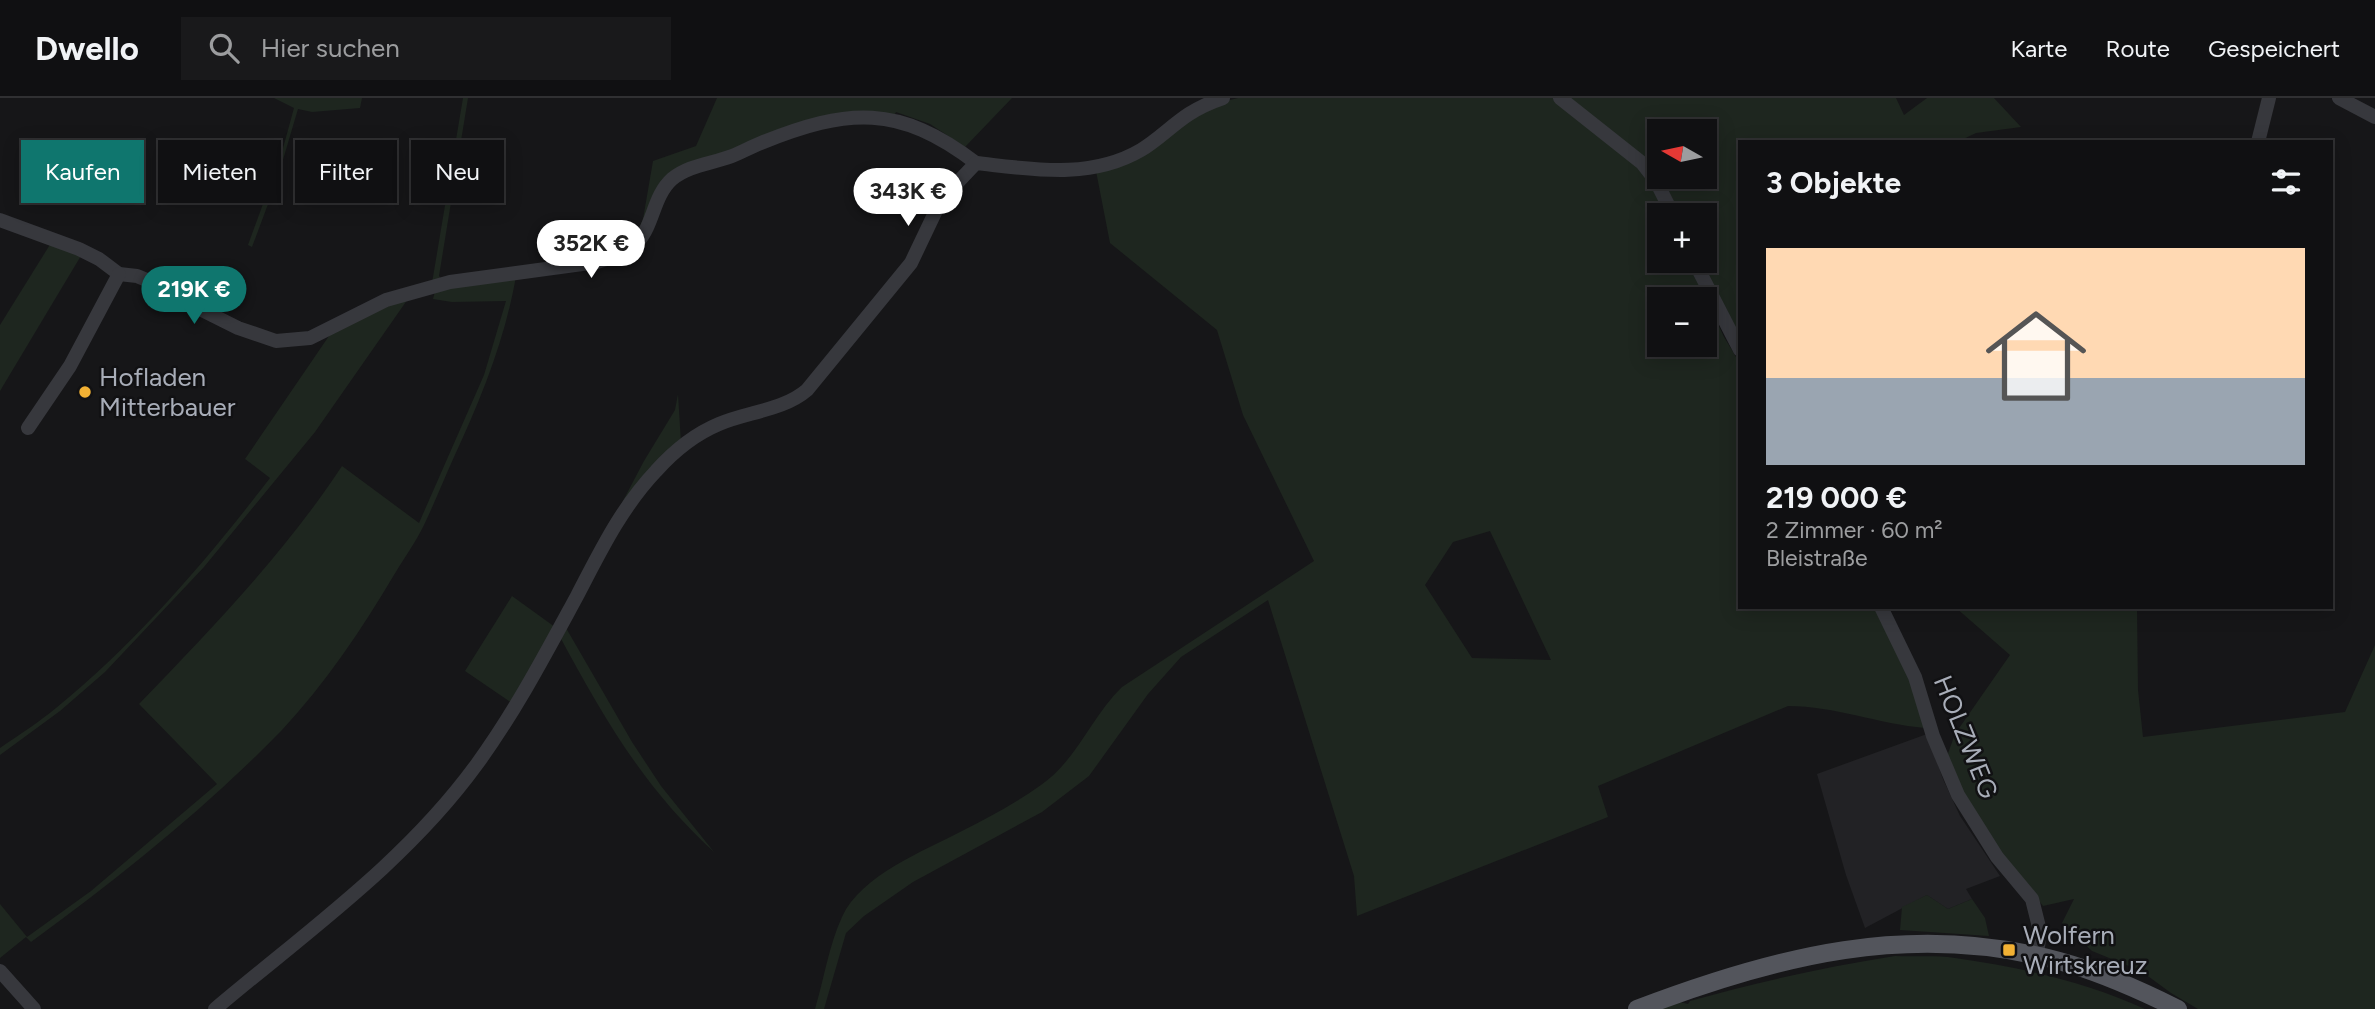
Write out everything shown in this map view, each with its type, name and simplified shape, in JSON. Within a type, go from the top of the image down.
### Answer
[{"type":"main road","points":[[1637,1009],[1774,963],[1822,952],[1867,945],[1961,944],[2037,955],[2074,965],[2130,986],[2178,1009]]},
{"type":"street","points":[[0,220],[79,249],[99,259],[118,274],[137,276],[178,293],[200,309],[238,328],[276,341],[310,338],[386,300],[450,282],[611,258],[632,247],[639,240],[661,193],[680,174],[701,164],[731,157],[780,136],[846,117],[897,120],[919,127],[951,144],[976,163],[1053,171],[1077,170],[1102,166],[1141,150],[1188,114],[1223,98]]},
{"type":"street","points":[[1560,98],[1642,163],[1656,181],[1666,203]]},
{"type":"street","points":[[2258,140],[2269,98]]},
{"type":"street","points":[[2339,98],[2375,117]]},
{"type":"street","points":[[215,1009],[345,903],[401,850],[477,765],[555,635],[617,520],[636,493],[685,443],[718,424],[792,401],[807,390],[911,263],[941,200],[976,163]]},
{"type":"street","points":[[1700,273],[1738,346]]},
{"type":"street","points":[[28,428],[70,366],[118,274]]},
{"type":"street","name":"HOLZWEG","points":[[1882,609],[1915,677],[1933,736],[1958,795],[1997,857],[2032,899],[2040,931],[2037,955]]},
{"type":"street","points":[[0,971],[34,1009]]},
{"type":"shaded area","points":[[274,98],[362,98],[360,108],[312,112],[298,109],[281,166],[281,155],[294,108]]},
{"type":"shaded area","points":[[463,98],[468,98],[461,140],[456,140]]},
{"type":"shaded area","points":[[717,98],[1012,98],[965,147],[930,124],[896,112],[894,116],[855,112],[688,165],[635,237],[643,219],[653,161],[696,146]]},
{"type":"shaded area","points":[[1238,98],[1553,98],[1641,166],[1647,177],[1647,189],[1653,189],[1661,203],[1647,203],[1647,273],[1694,273],[1700,287],[1647,287],[1647,357],[1717,357],[1717,322],[1738,360],[1738,609],[1878,609],[1918,697],[1925,728],[1823,709],[1788,706],[1598,786],[1608,817],[1357,916],[1354,876],[1268,600],[1181,657],[1148,694],[1089,776],[1042,812],[913,882],[864,916],[846,933],[824,1009],[815,1009],[837,928],[851,902],[863,889],[912,856],[992,815],[1041,785],[1054,775],[1074,751],[1101,711],[1122,687],[1314,561],[1243,415],[1217,330],[1110,243],[1096,171],[1226,101]],"holes":[[[1490,531],[1551,660],[1472,658],[1425,585],[1453,542]]]},
{"type":"shaded area","points":[[1569,98],[1896,98],[1904,115],[1927,98],[1994,98],[2021,127],[1976,133],[1961,140],[1738,140],[1738,339],[1717,298],[1717,287],[1711,287],[1704,273],[1717,273],[1717,203],[1670,203],[1663,189],[1717,189],[1717,119],[1647,119],[1647,169]]},
{"type":"shaded area","points":[[263,203],[268,203],[252,247],[248,245]]},
{"type":"shaded area","points":[[445,203],[451,203],[439,276],[443,281],[432,283]]},
{"type":"shaded area","points":[[51,243],[82,254],[0,391],[0,325]]},
{"type":"shaded area","points":[[516,276],[491,369],[424,525],[369,616],[328,675],[282,730],[192,814],[64,918],[31,942],[26,937],[0,958],[0,904],[27,937],[91,891],[217,784],[139,704],[272,560],[342,466],[419,523],[484,375],[506,301],[452,302],[433,299],[436,288]]},
{"type":"shaded area","points":[[410,296],[315,432],[204,567],[105,672],[60,711],[0,755],[0,748],[86,683],[143,628],[246,509],[270,478],[245,459],[331,333]]},
{"type":"shaded area","points":[[678,394],[681,443],[614,518],[675,410]]},
{"type":"shaded area","points":[[512,596],[555,627],[512,703],[465,671]]},
{"type":"shaded area","points":[[1957,609],[2137,609],[2138,690],[2143,737],[2345,712],[2375,645],[2375,1009],[2198,1009],[2141,971],[2092,951],[2062,923],[2074,899],[2043,906],[1981,826],[1946,759],[1955,734],[2010,655]]},
{"type":"shaded area","points":[[566,628],[632,742],[661,786],[714,852],[666,803],[609,723],[559,635]]},
{"type":"shaded area","points":[[1927,734],[1960,816],[2000,876],[1966,889],[1972,899],[1948,909],[1927,895],[1865,928],[1846,875],[1817,774]]},
{"type":"shaded area","points":[[1927,895],[1948,909],[1972,899],[1985,918],[1989,936],[1900,930],[1902,907]]},
{"type":"shaded area","points":[[1895,956],[1948,957],[2028,971],[2076,983],[2145,1009],[1660,1009],[1792,976]]},
{"type":"place","name":"Hofladen Mitterbauer","points":[[85,392]]},
{"type":"place","name":"Wolfern Wirtskreuz","points":[[2009,950]]}]
